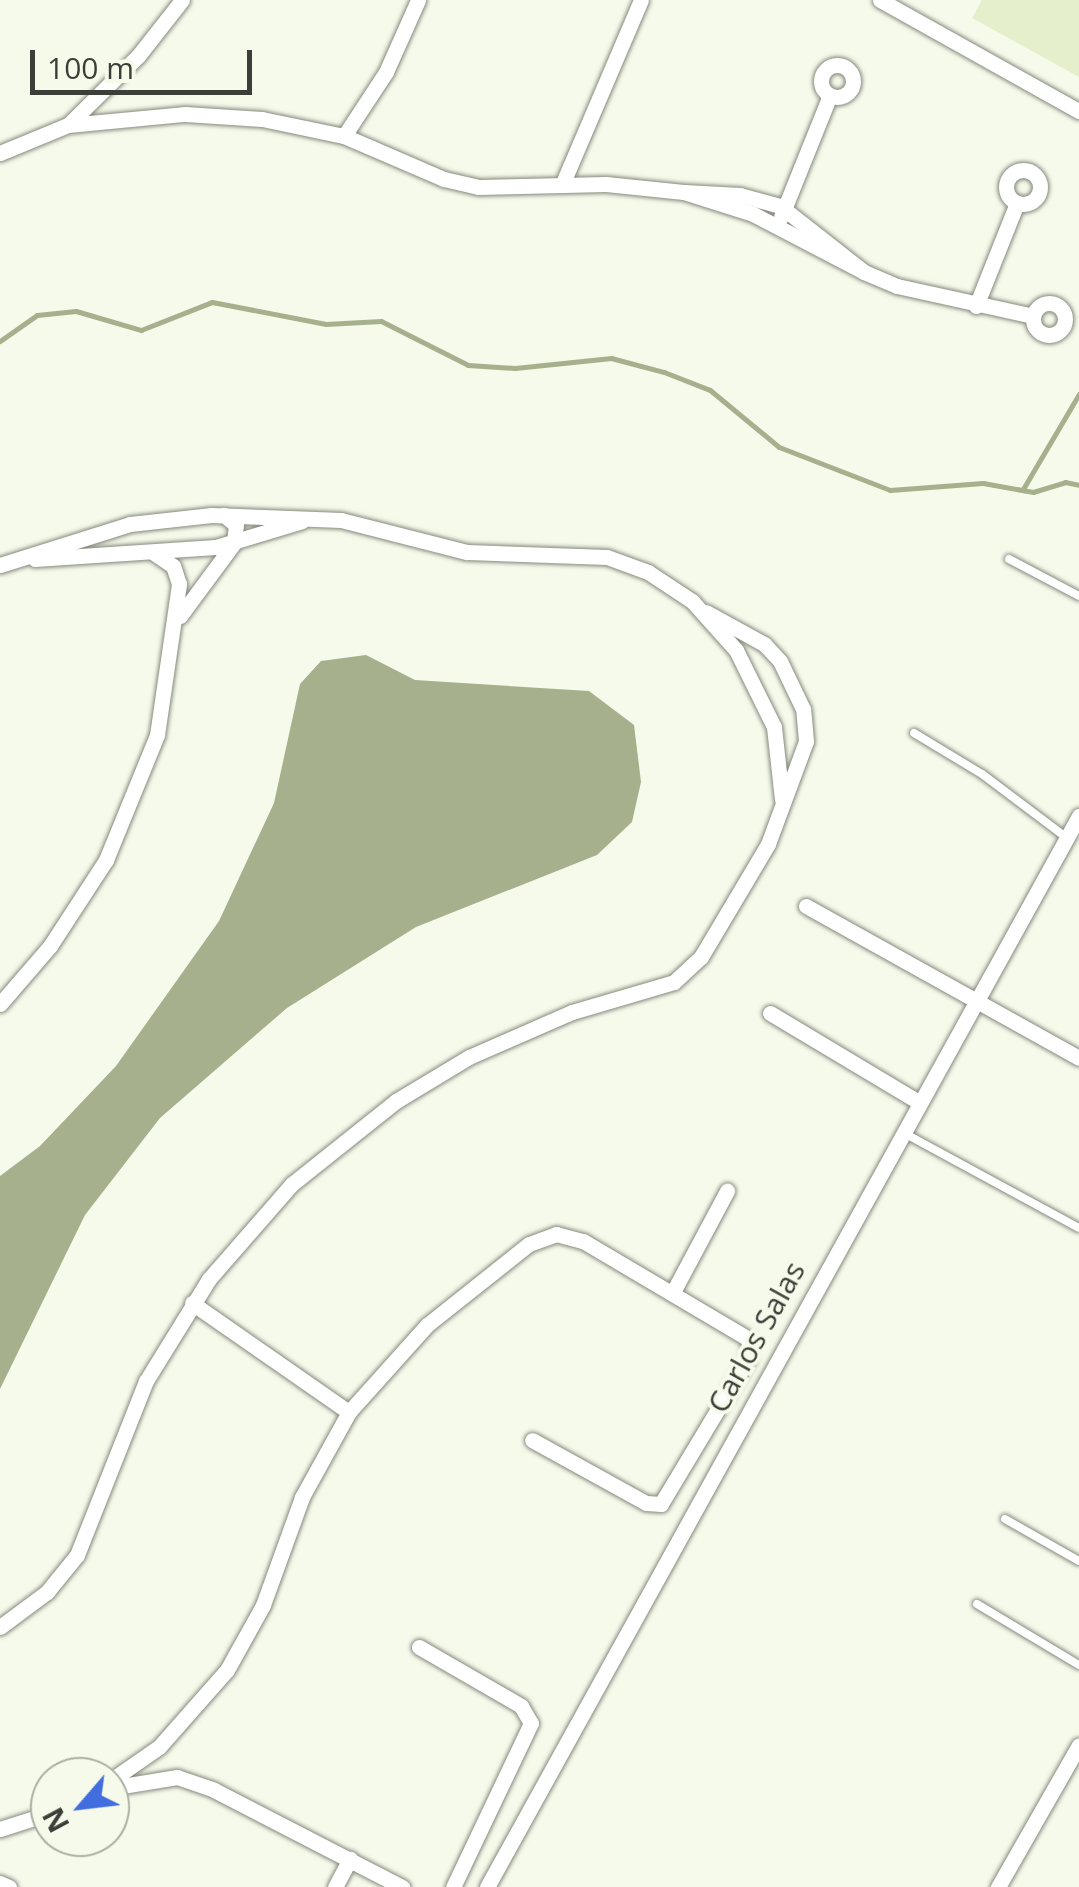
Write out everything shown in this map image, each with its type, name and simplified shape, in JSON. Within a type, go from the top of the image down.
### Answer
[{"type":"street","points":[[68,125],[138,56],[182,0]]},
{"type":"street","points":[[344,136],[386,72],[418,0]]},
{"type":"street","points":[[562,185],[641,0]]},
{"type":"street","points":[[880,0],[1079,111]]},
{"type":"street","points":[[778,225],[830,96]]},
{"type":"street","points":[[0,154],[68,125],[219,115],[344,136],[458,182],[740,195],[784,209],[864,272]]},
{"type":"street","points":[[684,192],[778,225],[864,272],[976,306],[1032,316]]},
{"type":"street","points":[[976,306],[1017,203]]},
{"type":"street","points":[[178,620],[234,543],[236,525],[224,516]]},
{"type":"street","points":[[0,1627],[47,1592],[77,1555],[146,1381],[192,1303],[292,1184],[396,1101],[497,1043],[686,974],[768,844],[802,763],[802,709],[780,661],[764,644],[706,612],[648,572],[608,557],[467,552],[316,518],[224,516],[130,524],[5,564]]},
{"type":"street","points":[[5,564],[234,543],[316,518]]},
{"type":"street","points":[[130,524],[125,542],[136,554]]},
{"type":"street","points":[[0,1004],[50,946],[106,860],[157,735],[178,620],[177,573],[154,553]]},
{"type":"street","points":[[706,612],[751,674],[774,727],[782,809]]},
{"type":"street","points":[[751,674],[761,658],[780,661]]},
{"type":"street","points":[[774,727],[789,727],[802,709]]},
{"type":"street","name":"Carlos Salas","points":[[487,1887],[1079,816]]},
{"type":"street","points":[[806,906],[1079,1058]]},
{"type":"street","points":[[770,1013],[919,1102]]},
{"type":"street","points":[[673,1292],[727,1191]]},
{"type":"street","points":[[130,1769],[159,1747],[210,1692],[244,1640],[302,1497],[349,1412],[427,1325],[542,1237],[582,1241],[746,1333],[750,1346],[668,1497],[660,1504],[646,1502],[532,1440]]},
{"type":"street","points":[[192,1303],[349,1412]]},
{"type":"street","points":[[420,1647],[521,1706],[531,1724],[453,1887]]},
{"type":"street","points":[[998,1887],[1079,1745]]},
{"type":"street","points":[[159,1747],[177,1777]]},
{"type":"street","points":[[130,1782],[177,1777],[246,1804],[402,1887]]},
{"type":"street","points":[[0,1829],[30,1819]]},
{"type":"street","points":[[335,1887],[350,1859]]},
{"type":"street","points":[[0,1884],[9,1887]]},
{"type":"lane","points":[[1009,559],[1079,596]]},
{"type":"lane","points":[[914,733],[982,774],[1066,838]]},
{"type":"lane","points":[[902,1132],[1079,1228]]},
{"type":"lane","points":[[1005,1519],[1079,1562]]},
{"type":"lane","points":[[977,1604],[1079,1665]]},
{"type":"shaded area","points":[[982,0],[1079,0],[1079,77],[972,18]]},
{"type":"shaded area","points":[[366,655],[415,680],[589,691],[634,725],[641,782],[632,822],[597,855],[416,927],[287,1008],[160,1118],[85,1215],[0,1389],[0,1176],[40,1146],[116,1066],[219,921],[274,803],[300,684],[321,661]]},
{"type":"waterway","points":[[0,341],[37,315],[76,311],[141,330],[212,302],[326,324],[381,321],[468,365],[515,368],[611,358],[664,372],[710,390],[779,447],[890,490],[983,483],[1033,492],[1065,482],[1079,485]]},
{"type":"waterway","points":[[1023,489],[1079,394]]}]
